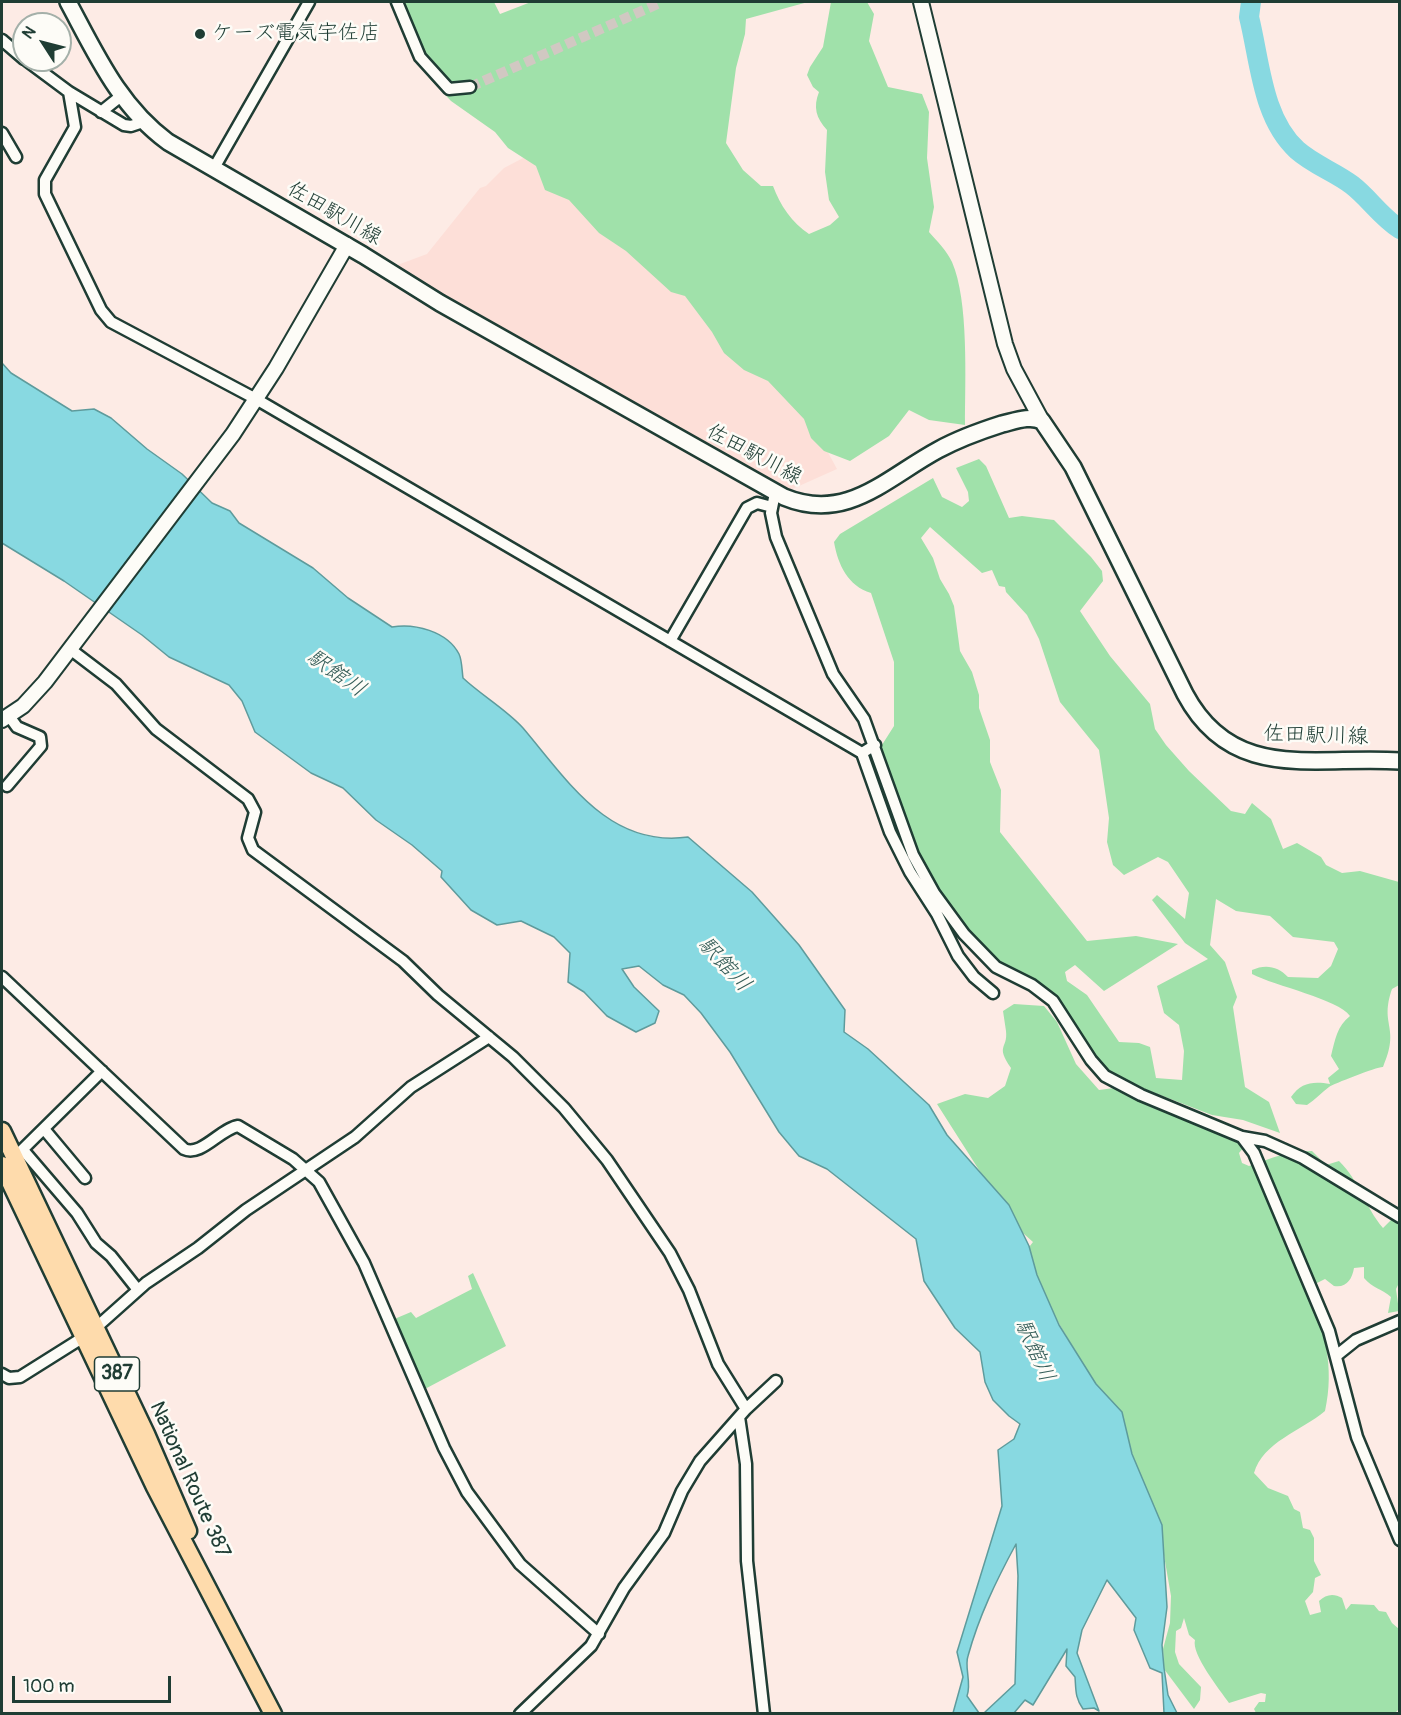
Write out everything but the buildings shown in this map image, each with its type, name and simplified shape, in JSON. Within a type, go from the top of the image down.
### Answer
[{"type":"highway","name":"National Route 387","points":[[2,1131],[10,1158],[90,1333],[155,1487],[273,1713]]},
{"type":"main road","name":"佐田駅川線","points":[[68,2],[108,77],[121,96],[143,122],[168,142],[774,500],[804,504],[839,504],[868,493],[930,454],[966,436],[1024,419],[1042,421],[1073,467],[1185,694],[1209,729],[1242,751],[1271,760],[1400,760]]},
{"type":"street","points":[[214,168],[309,2]]},
{"type":"street","points":[[397,2],[420,57],[450,89],[470,87]]},
{"type":"street","points":[[921,2],[1005,344],[1014,369],[1042,421]]},
{"type":"street","points":[[42,72],[69,92],[124,125],[131,126],[143,122]]},
{"type":"street","points":[[69,92],[75,127],[45,180],[45,194],[101,310],[116,326],[256,399],[862,753],[890,832],[910,872],[937,914],[958,956],[974,977],[993,993]]},
{"type":"street","points":[[100,112],[121,96]]},
{"type":"street","points":[[2,133],[16,157]]},
{"type":"street","points":[[7,786],[42,746],[39,737],[17,727],[5,718],[38,691],[220,451],[256,399],[347,246]]},
{"type":"street","points":[[669,641],[747,508],[757,503],[774,500],[776,537],[833,674],[861,711],[913,855],[934,893],[975,947],[996,967],[1032,984],[1053,1001],[1091,1060],[1105,1076],[1141,1095],[1242,1137],[1265,1142],[1303,1158],[1400,1217]]},
{"type":"street","points":[[71,647],[116,684],[156,729],[248,799],[255,812],[248,838],[253,850],[404,961],[438,995],[489,1037],[564,1108],[607,1160],[637,1202],[678,1269],[718,1364],[742,1413],[746,1464],[747,1561],[764,1713]]},
{"type":"street","points":[[862,753],[875,746]]},
{"type":"street","points":[[2,977],[187,1151],[195,1150],[229,1128],[238,1126],[308,1169],[319,1182],[364,1263],[444,1448],[467,1492],[520,1564],[599,1634]]},
{"type":"street","points":[[2,1374],[9,1378],[20,1377],[90,1333],[138,1290],[198,1248],[246,1210],[355,1137],[411,1087],[489,1037]]},
{"type":"street","points":[[102,1071],[44,1129],[10,1158],[77,1212],[96,1243],[111,1256],[138,1290]]},
{"type":"street","points":[[44,1129],[85,1178]]},
{"type":"street","points":[[1242,1137],[1254,1153],[1329,1331],[1357,1437],[1400,1540]]},
{"type":"street","points":[[1336,1356],[1356,1341],[1400,1321]]},
{"type":"street","points":[[520,1713],[583,1655],[599,1634],[624,1588],[664,1533],[692,1472],[742,1413],[776,1382]]},
{"type":"shaded area","points":[[525,157],[725,324],[799,399],[837,469],[790,490],[778,488],[392,267],[427,254],[480,188],[486,186],[504,168]]},
{"type":"green space","points":[[402,2],[494,2],[500,14],[531,2],[808,2],[746,19],[745,34],[736,68],[726,143],[743,170],[761,186],[773,186],[787,213],[809,234],[830,225],[839,217],[829,200],[825,172],[827,130],[817,112],[816,103],[819,92],[813,87],[807,75],[823,47],[831,2],[867,2],[874,14],[869,41],[888,87],[922,94],[929,112],[927,158],[934,207],[929,232],[952,262],[961,298],[965,341],[965,425],[929,420],[909,410],[889,436],[850,461],[824,451],[811,438],[804,419],[768,381],[744,370],[724,353],[712,332],[685,296],[671,292],[626,251],[599,233],[569,200],[545,190],[536,166],[508,148],[495,132],[451,101],[430,79],[413,54],[401,24]]},
{"type":"green space","points":[[979,459],[986,466],[1009,518],[1022,516],[1054,520],[1091,557],[1102,571],[1103,581],[1080,611],[1110,656],[1150,704],[1155,729],[1166,745],[1189,771],[1231,811],[1245,814],[1252,803],[1271,819],[1283,849],[1297,843],[1321,857],[1326,865],[1342,873],[1360,871],[1399,882],[1399,985],[1392,989],[1389,1001],[1390,1043],[1383,1067],[1332,1085],[1307,1105],[1296,1104],[1291,1097],[1299,1088],[1308,1084],[1330,1084],[1328,1078],[1339,1069],[1331,1056],[1335,1039],[1342,1024],[1350,1016],[1333,1004],[1262,979],[1252,974],[1252,970],[1271,967],[1280,970],[1288,977],[1318,978],[1331,966],[1338,949],[1334,942],[1293,937],[1270,916],[1236,911],[1216,899],[1210,945],[1225,962],[1237,997],[1233,1007],[1245,1087],[1269,1102],[1280,1133],[1243,1120],[1212,1115],[1121,1080],[1101,1065],[1058,1000],[1005,970],[969,938],[911,847],[880,748],[894,726],[894,662],[871,593],[856,585],[845,574],[834,542],[840,534],[933,478],[942,497],[962,507],[969,501],[968,492],[956,468]],"holes":[[[930,527],[982,573],[992,570],[999,586],[1005,587],[1006,592],[1027,615],[1039,639],[1060,702],[1099,750],[1109,818],[1107,842],[1113,865],[1124,875],[1158,857],[1168,862],[1189,893],[1185,919],[1157,895],[1152,900],[1185,943],[1208,959],[1157,986],[1164,1013],[1179,1025],[1184,1051],[1182,1080],[1156,1078],[1150,1047],[1139,1043],[1119,1042],[1087,995],[1067,981],[1065,972],[1075,965],[1104,991],[1178,944],[1136,936],[1087,941],[1000,832],[1001,790],[990,762],[990,740],[979,708],[979,695],[972,672],[960,651],[954,606],[940,579],[933,558],[921,538]]]},
{"type":"green space","points":[[1014,1004],[1044,1006],[1057,1022],[1076,1064],[1099,1090],[1114,1088],[1241,1138],[1244,1147],[1239,1153],[1242,1163],[1249,1166],[1286,1154],[1312,1151],[1326,1165],[1339,1161],[1352,1177],[1383,1228],[1399,1216],[1400,1281],[1396,1289],[1399,1311],[1388,1313],[1391,1297],[1364,1278],[1364,1267],[1354,1268],[1350,1279],[1342,1286],[1334,1286],[1325,1279],[1309,1287],[1326,1348],[1329,1379],[1325,1411],[1274,1445],[1259,1462],[1254,1473],[1268,1488],[1288,1496],[1294,1509],[1300,1512],[1303,1528],[1310,1530],[1314,1538],[1314,1561],[1321,1575],[1315,1578],[1313,1592],[1305,1601],[1310,1615],[1321,1612],[1319,1601],[1333,1595],[1342,1598],[1346,1610],[1351,1604],[1374,1605],[1379,1611],[1386,1612],[1392,1623],[1399,1629],[1399,1709],[1395,1713],[1256,1713],[1254,1709],[1259,1702],[1265,1702],[1266,1694],[1261,1693],[1229,1703],[1197,1654],[1195,1640],[1189,1635],[1184,1618],[1181,1628],[1176,1631],[1175,1652],[1179,1664],[1201,1687],[1200,1700],[1194,1709],[1164,1669],[1163,1649],[1170,1623],[1171,1596],[1162,1544],[1085,1378],[1077,1354],[1048,1305],[1023,1255],[1033,1242],[1014,1225],[937,1104],[965,1094],[988,1098],[1005,1086],[1011,1068],[1003,1051],[1006,1031],[1003,1011]]},
{"type":"green space","points":[[473,1273],[506,1346],[423,1390],[392,1320],[411,1312],[416,1318],[472,1289],[468,1276]]},
{"type":"water","name":"駅館川","points":[[2,363],[11,373],[72,411],[94,409],[111,418],[147,449],[182,474],[212,503],[230,511],[239,523],[313,568],[348,598],[392,627],[410,626],[429,630],[447,640],[459,654],[463,678],[517,721],[574,789],[593,806],[613,821],[635,832],[660,838],[688,837],[752,892],[799,945],[845,1010],[844,1032],[868,1049],[929,1105],[947,1135],[1009,1205],[1029,1246],[1037,1275],[1059,1325],[1096,1384],[1122,1412],[1132,1454],[1162,1525],[1167,1607],[1162,1645],[1168,1695],[1177,1713],[1164,1713],[1162,1673],[1150,1668],[1134,1630],[1136,1618],[1107,1580],[1082,1630],[1077,1653],[1099,1711],[1094,1708],[1083,1709],[1080,1705],[1076,1694],[1075,1677],[1066,1666],[1067,1649],[1033,1705],[1025,1700],[1014,1713],[984,1713],[1015,1684],[1018,1576],[1016,1544],[983,1613],[967,1660],[969,1686],[967,1696],[979,1713],[953,1713],[963,1677],[957,1652],[1002,1506],[998,1450],[1014,1439],[1020,1424],[993,1400],[985,1382],[980,1352],[955,1328],[924,1281],[916,1239],[827,1169],[799,1156],[779,1132],[730,1052],[701,1013],[684,995],[663,985],[639,966],[622,969],[634,987],[659,1011],[655,1023],[636,1032],[607,1016],[584,992],[568,982],[570,953],[554,937],[521,921],[497,925],[471,910],[441,877],[442,871],[412,845],[376,820],[343,788],[311,773],[255,732],[242,701],[229,685],[169,657],[142,635],[64,581],[2,543]]},
{"type":"waterway","points":[[1251,2],[1249,17],[1264,88],[1276,122],[1285,137],[1297,150],[1352,185],[1400,229]]},
{"type":"tunnel","points":[[470,87],[662,2]]},
{"type":"place","name":"ケーズ電気宇佐店","points":[[200,34]]}]
